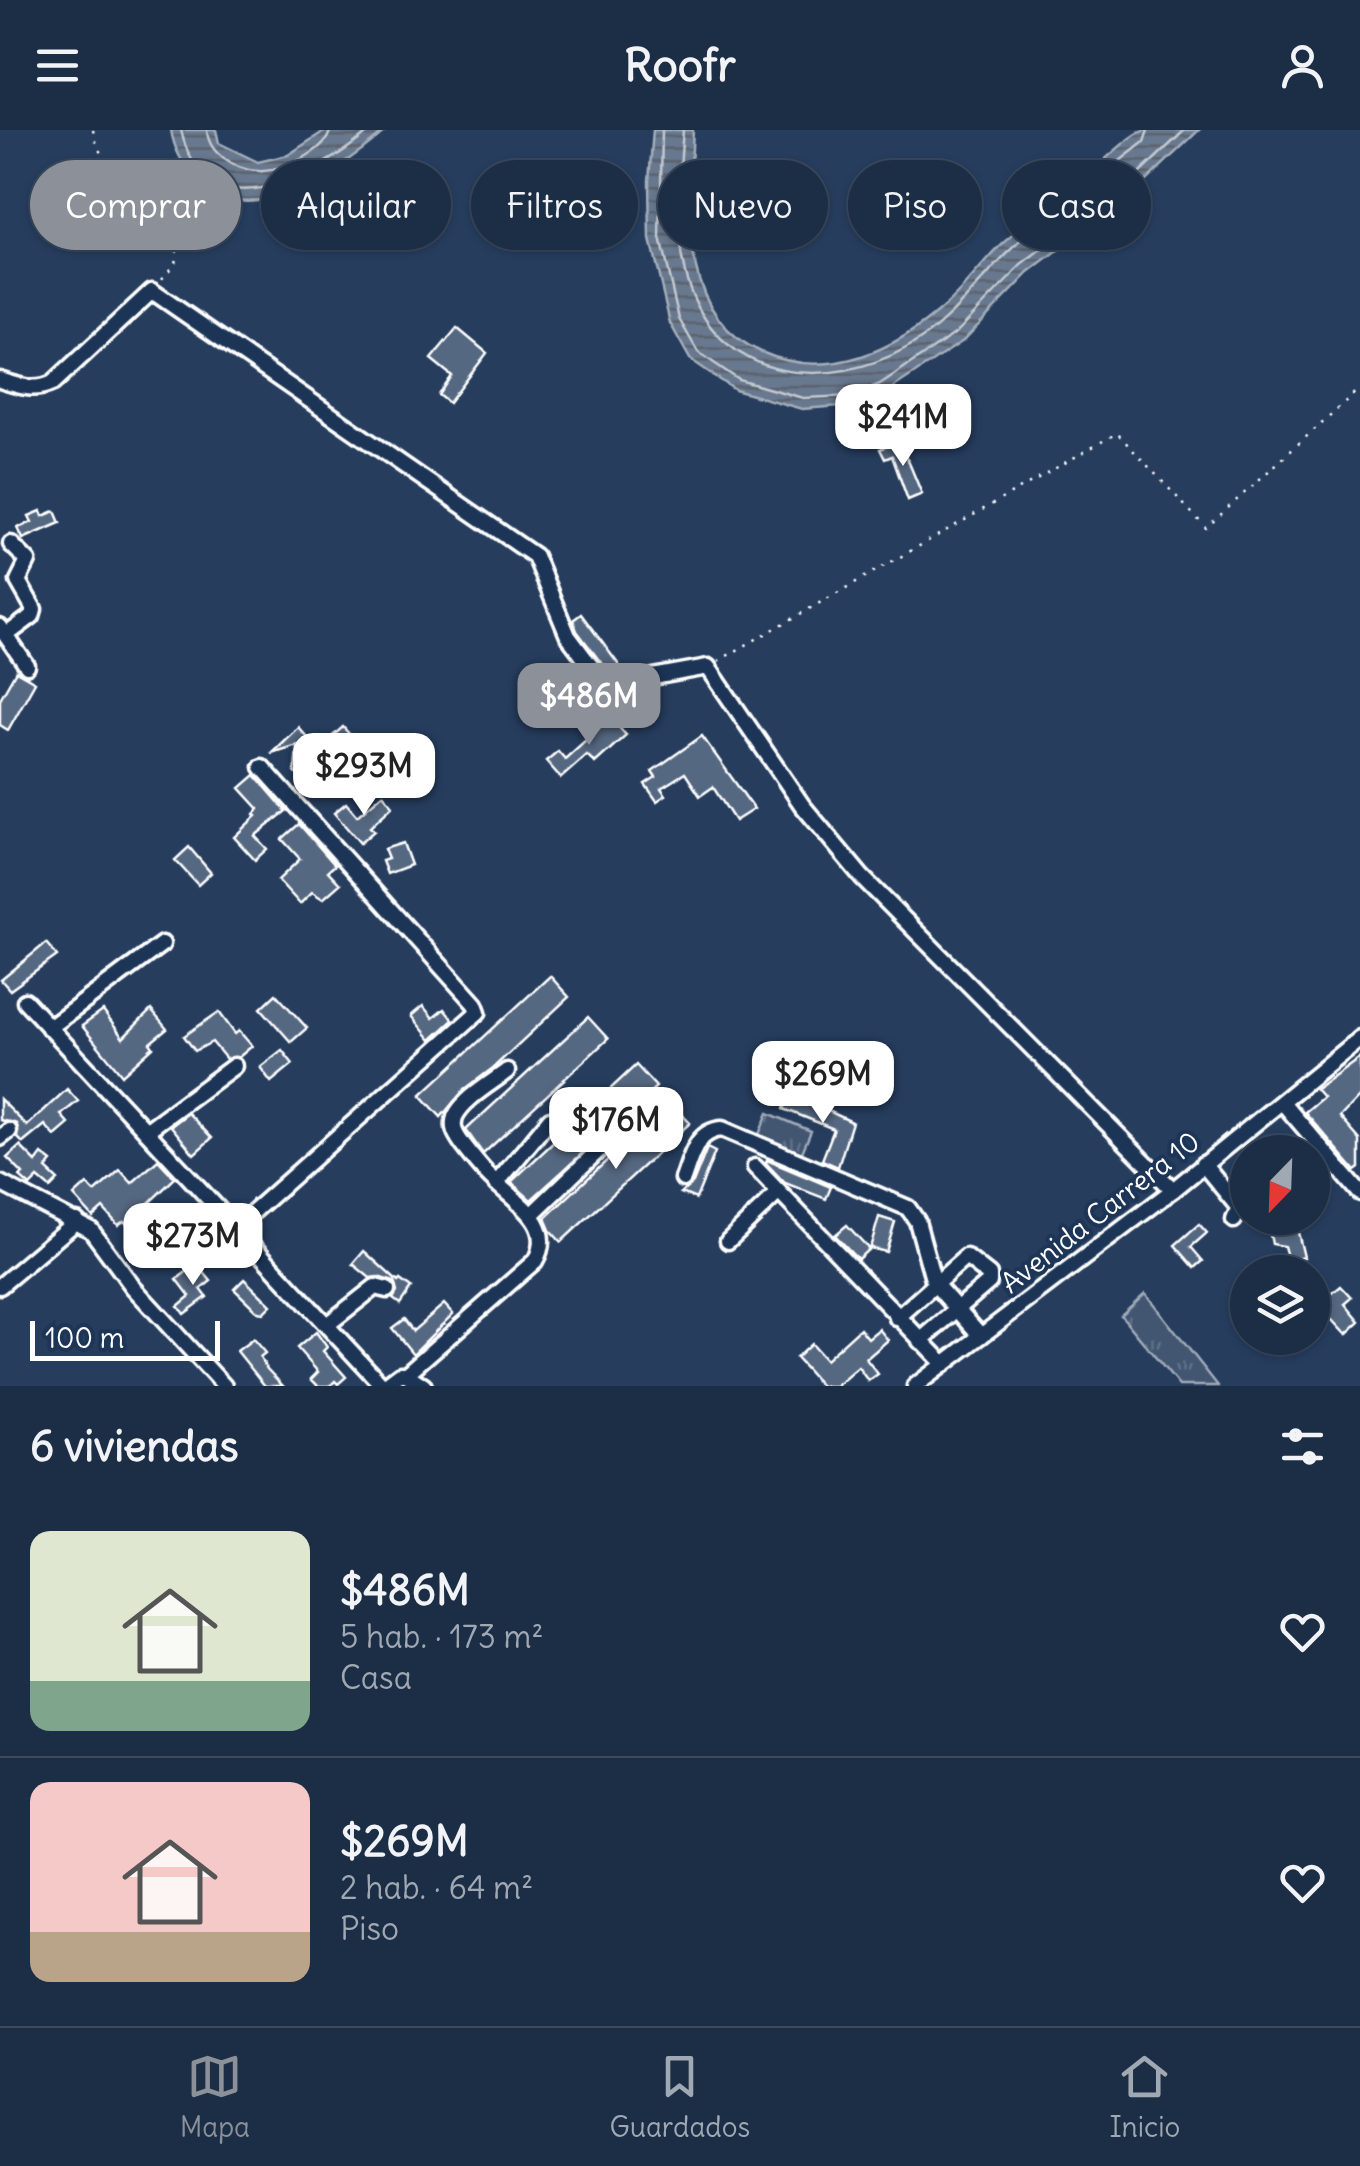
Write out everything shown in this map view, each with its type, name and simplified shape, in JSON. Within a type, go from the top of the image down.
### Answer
[{"type":"street","points":[[0,380],[29,388],[52,383],[152,291],[536,556],[568,636],[595,672],[604,678],[642,679],[708,667],[802,805],[862,877],[1172,1190]]},
{"type":"street","points":[[11,544],[28,561],[18,582],[34,609],[32,616],[4,631],[27,666]]},
{"type":"street","points":[[236,1228],[478,1012],[475,1004],[262,767]]},
{"type":"street","points":[[49,1028],[162,944]]},
{"type":"street","points":[[25,1001],[384,1386],[400,1374],[424,1386]]},
{"type":"street","name":"Avenida Carrera 10","points":[[915,1386],[1107,1248],[1204,1164],[1358,1045]]},
{"type":"street","points":[[146,1132],[234,1066]]},
{"type":"street","points":[[406,1374],[535,1261],[541,1251],[542,1234],[531,1215],[496,1184],[455,1133],[459,1111],[507,1071]]},
{"type":"street","points":[[1282,1102],[1360,1192]]},
{"type":"street","points":[[496,1184],[550,1119]]},
{"type":"street","points":[[683,1179],[700,1136],[722,1129],[908,1208],[917,1220],[934,1283],[981,1336]]},
{"type":"street","points":[[531,1215],[601,1148]]},
{"type":"street","points":[[1204,1164],[1230,1197]]},
{"type":"street","points":[[755,1166],[944,1364]]},
{"type":"street","points":[[0,1183],[90,1230],[132,1288],[224,1386]]},
{"type":"street","points":[[728,1241],[778,1194]]},
{"type":"street","points":[[0,1286],[77,1221]]},
{"type":"street","points":[[897,1318],[966,1257],[989,1275],[989,1282],[920,1341]]},
{"type":"street","points":[[328,1324],[375,1287],[388,1290]]},
{"type":"path","points":[[93,130],[97,148],[110,172],[177,254],[175,263],[152,291]]},
{"type":"path","points":[[708,667],[1117,433],[1206,528],[1360,388]]},
{"type":"green space","points":[[768,1113],[811,1131],[800,1157],[757,1139]]},
{"type":"green space","points":[[1145,1293],[1218,1386],[1179,1386],[1121,1315]]},
{"type":"water","points":[[171,130],[216,130],[219,143],[261,161],[261,199],[241,200],[241,160],[182,160]]},
{"type":"water","points":[[326,130],[386,130],[348,160],[267,160],[288,155]]},
{"type":"water","points":[[653,130],[693,130],[692,160],[658,160],[658,250],[693,250],[701,285],[714,312],[734,335],[761,352],[786,360],[836,362],[884,347],[955,297],[1002,245],[1002,250],[1059,250],[1029,273],[963,341],[885,393],[854,405],[802,409],[735,390],[690,359],[670,323],[650,239]]},
{"type":"water","points":[[1146,130],[1199,130],[1151,176],[1151,160],[1104,160]]},
{"type":"building","points":[[457,328],[487,353],[449,403],[439,395],[452,376],[431,359]]},
{"type":"building","points":[[900,441],[922,494],[908,500],[892,456],[885,459],[880,449]]},
{"type":"building","points":[[41,511],[43,516],[55,511],[60,523],[23,539],[18,528],[32,522],[29,516]]},
{"type":"building","points":[[581,614],[619,665],[615,668],[602,664],[577,631],[573,620]]},
{"type":"building","points":[[16,671],[35,682],[8,730],[0,725],[0,699]]},
{"type":"building","points":[[610,718],[626,735],[595,763],[587,755],[561,778],[546,761],[558,751],[565,759]]},
{"type":"building","points":[[298,727],[318,749],[343,727],[355,747],[344,757],[336,755],[314,772],[321,782],[310,791],[295,772],[297,745],[271,753]]},
{"type":"building","points":[[702,736],[754,809],[735,821],[713,787],[700,796],[685,773],[661,788],[666,795],[657,801],[645,784],[656,777],[652,771]]},
{"type":"building","points":[[255,775],[286,811],[255,836],[267,849],[255,860],[234,837],[259,809],[240,788]]},
{"type":"building","points":[[383,794],[393,806],[370,827],[374,831],[360,843],[334,813],[346,803],[357,816]]},
{"type":"building","points":[[299,824],[335,865],[328,871],[340,884],[323,899],[312,892],[300,904],[278,880],[300,859],[282,839]]},
{"type":"building","points":[[403,843],[411,865],[387,874],[382,861],[388,859],[384,849]]},
{"type":"building","points":[[189,847],[211,873],[198,885],[175,860]]},
{"type":"building","points":[[46,943],[57,956],[10,990],[1,980]]},
{"type":"building","points":[[550,976],[569,997],[464,1090],[441,1117],[421,1095]]},
{"type":"building","points":[[276,994],[307,1028],[291,1042],[261,1008]]},
{"type":"building","points":[[423,1006],[433,1018],[444,1009],[453,1020],[431,1040],[411,1016]]},
{"type":"building","points":[[151,1010],[167,1029],[122,1075],[82,1026],[103,1011],[123,1038]]},
{"type":"building","points":[[219,1012],[235,1034],[239,1031],[252,1046],[239,1057],[226,1059],[212,1042],[195,1051],[184,1036]]},
{"type":"building","points":[[588,1017],[608,1039],[483,1154],[466,1130]]},
{"type":"building","points":[[282,1050],[293,1064],[271,1082],[260,1067]]},
{"type":"building","points":[[1360,1057],[1360,1096],[1340,1117],[1360,1140],[1360,1168],[1356,1171],[1330,1141],[1330,1135],[1325,1135],[1305,1112],[1323,1097],[1316,1089]]},
{"type":"building","points":[[636,1065],[656,1087],[531,1200],[511,1182]]},
{"type":"building","points":[[67,1089],[78,1101],[61,1115],[69,1124],[55,1136],[45,1125],[23,1143],[17,1137],[17,1124],[0,1120],[0,1099],[27,1126]]},
{"type":"building","points":[[790,1093],[852,1122],[838,1167],[822,1160],[834,1129],[784,1109]]},
{"type":"building","points":[[670,1102],[690,1123],[561,1242],[545,1218]]},
{"type":"building","points":[[188,1113],[212,1138],[194,1154],[171,1126]]},
{"type":"building","points":[[20,1146],[36,1162],[42,1154],[52,1162],[46,1169],[58,1180],[50,1188],[38,1178],[30,1186],[20,1177],[23,1174],[7,1158]]},
{"type":"building","points":[[707,1148],[715,1152],[696,1199],[681,1193],[693,1183]]},
{"type":"building","points":[[158,1160],[175,1178],[127,1224],[124,1221],[118,1225],[103,1208],[93,1217],[74,1196],[87,1184],[95,1192],[120,1170],[132,1183]]},
{"type":"building","points":[[767,1160],[831,1187],[826,1199],[785,1183]]},
{"type":"building","points":[[178,1208],[206,1211],[204,1243],[175,1240]]},
{"type":"building","points":[[879,1217],[895,1222],[886,1252],[870,1248]]},
{"type":"building","points":[[1199,1224],[1207,1233],[1191,1247],[1203,1261],[1195,1268],[1175,1245]]},
{"type":"building","points":[[847,1225],[869,1249],[858,1259],[835,1235]]},
{"type":"building","points":[[1270,1235],[1299,1235],[1304,1255],[1286,1255],[1284,1246],[1272,1244]]},
{"type":"building","points":[[364,1251],[398,1282],[411,1288],[400,1304],[393,1299],[397,1292],[394,1282],[370,1278],[353,1264]]},
{"type":"building","points":[[197,1264],[211,1281],[201,1289],[207,1297],[184,1314],[178,1306],[190,1296],[177,1279]]},
{"type":"building","points":[[244,1279],[271,1305],[263,1313],[234,1289]]},
{"type":"building","points":[[1341,1286],[1352,1298],[1345,1304],[1360,1322],[1346,1335],[1330,1318],[1330,1295]]},
{"type":"building","points":[[444,1304],[453,1314],[413,1354],[392,1328],[404,1319],[413,1331]]},
{"type":"building","points":[[860,1328],[868,1338],[879,1329],[888,1340],[866,1359],[878,1374],[868,1381],[858,1367],[836,1386],[821,1386],[796,1358],[811,1344],[825,1360]]},
{"type":"building","points":[[316,1332],[327,1347],[323,1351],[346,1377],[338,1384],[335,1381],[330,1386],[318,1386],[311,1379],[318,1372],[297,1348]]},
{"type":"building","points":[[253,1339],[265,1353],[260,1357],[267,1369],[283,1386],[265,1386],[237,1351]]}]
